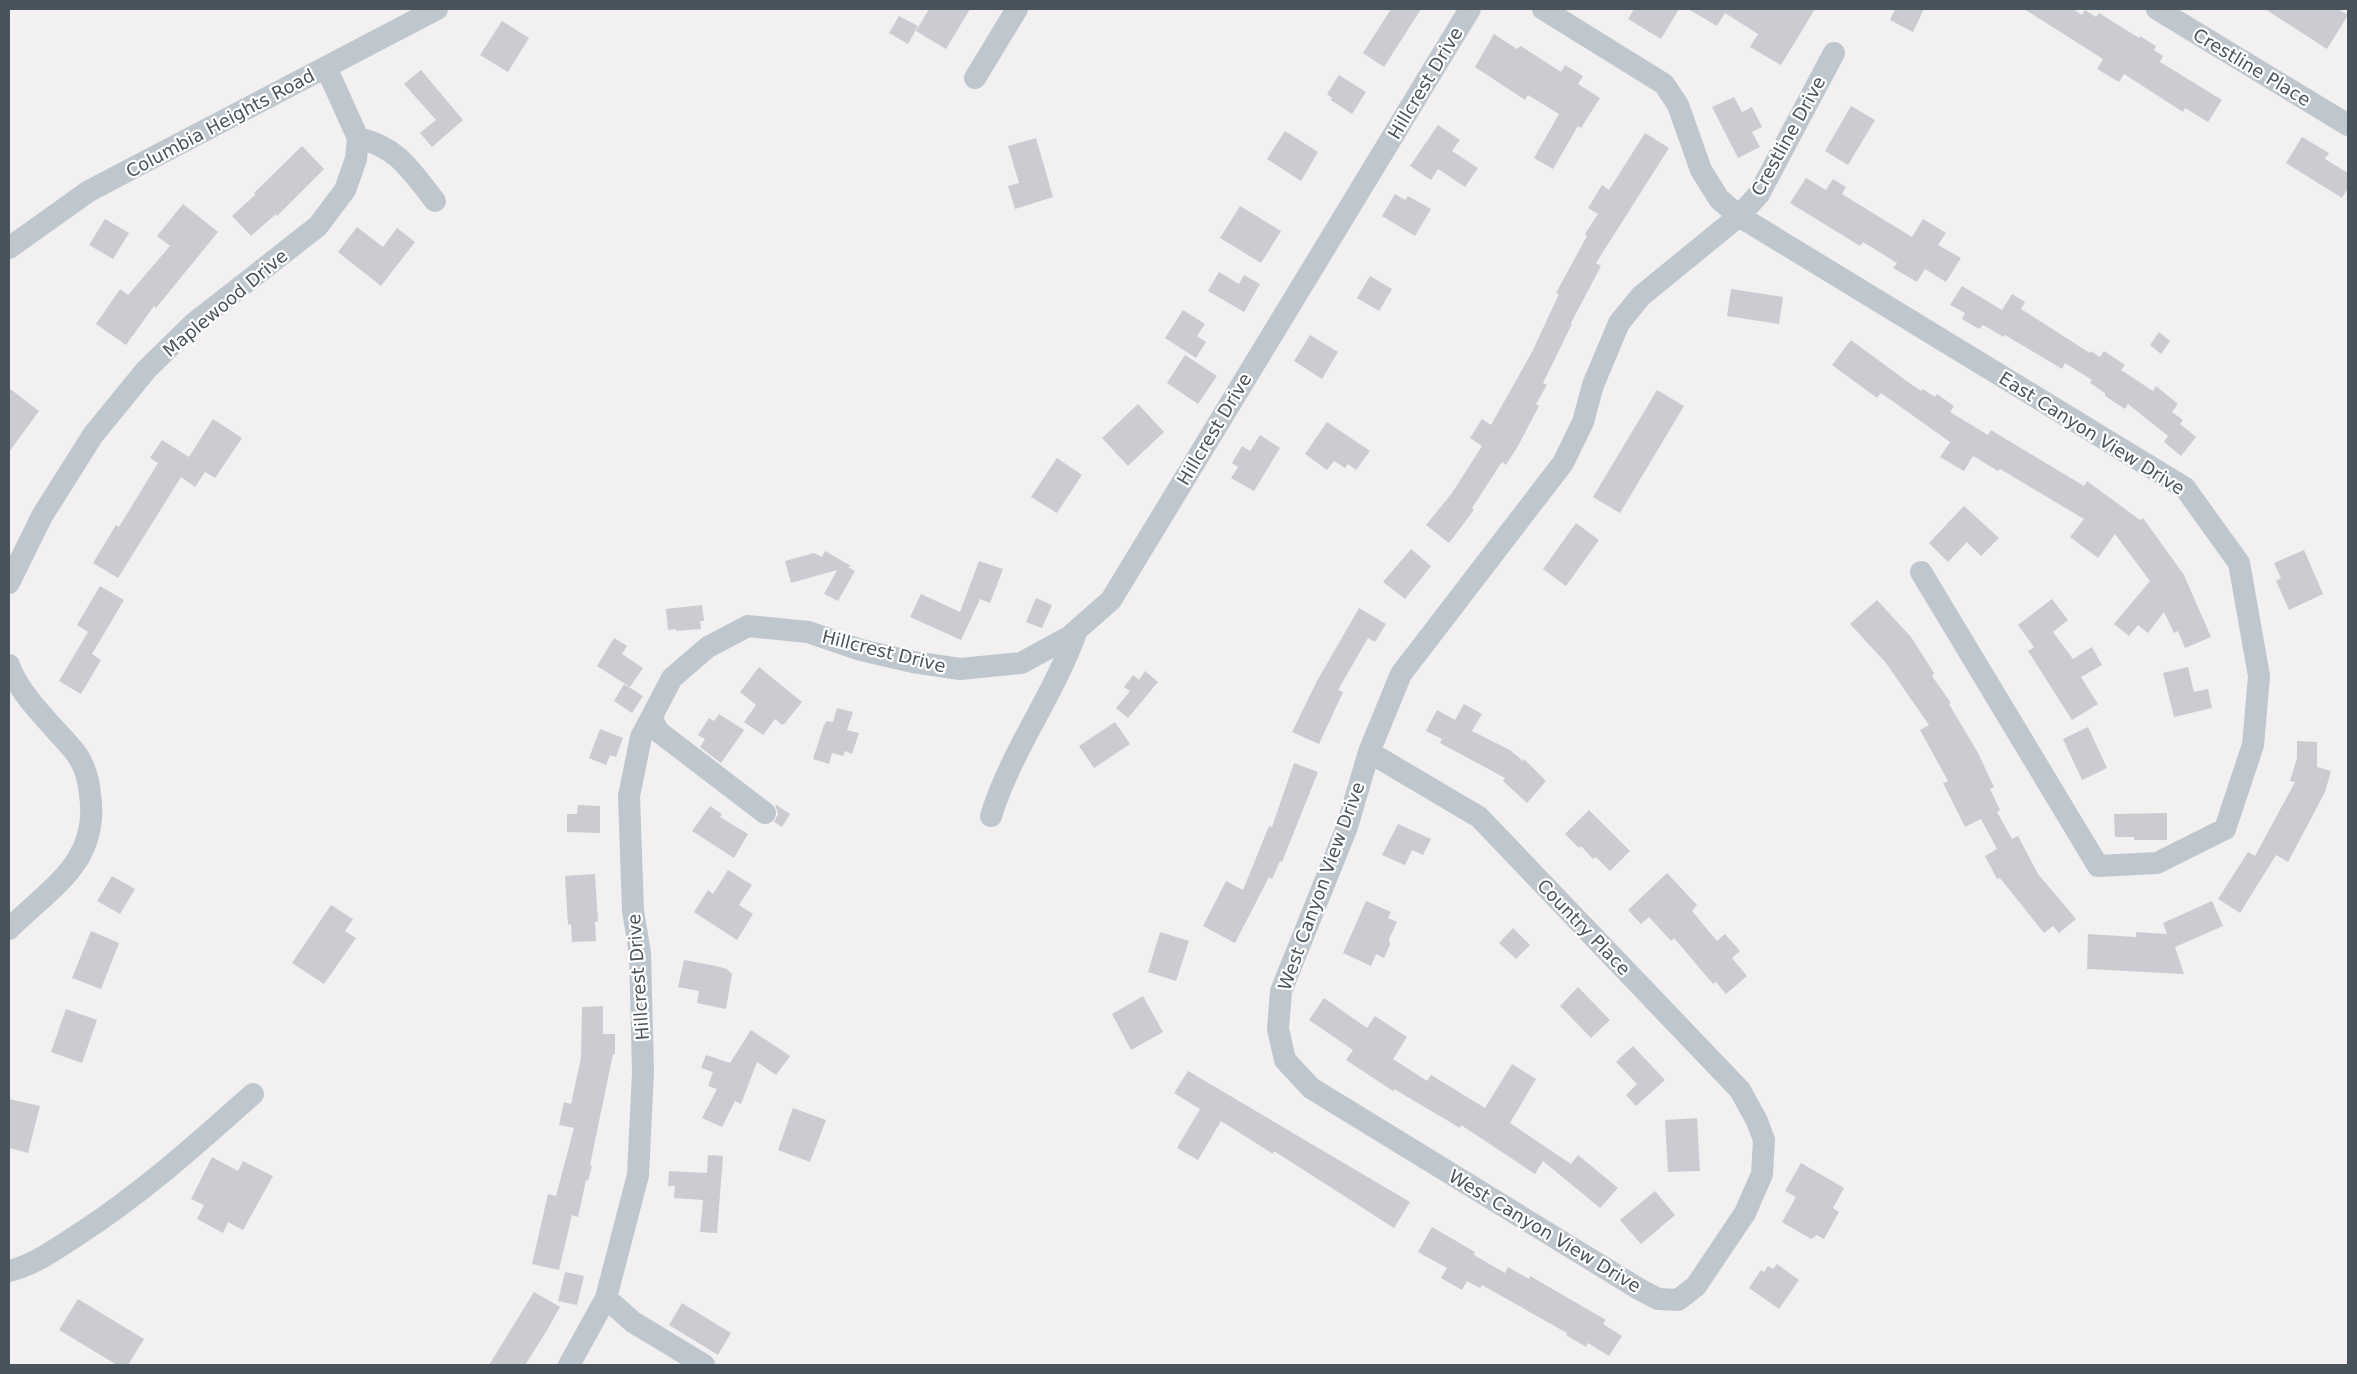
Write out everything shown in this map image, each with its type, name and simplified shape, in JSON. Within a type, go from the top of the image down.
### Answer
[{"type":"street","name":"Columbia Heights Road","points":[[9,248],[89,191],[437,9]]},
{"type":"street","points":[[975,78],[1017,9]]},
{"type":"street","name":"Hillcrest Drive","points":[[569,1365],[606,1298],[638,1175],[643,1072],[640,953],[633,911],[629,796],[642,737],[672,678],[708,647],[748,626],[808,632],[861,650],[913,662],[960,669],[1021,663],[1077,630],[1111,600],[1470,9]]},
{"type":"street","name":"East Canyon View Drive","points":[[1543,9],[1664,84],[1678,105],[1706,177],[1718,199],[1739,216],[2186,488],[2239,563],[2259,676],[2253,745],[2225,829],[2157,862],[2098,866],[1921,572]]},
{"type":"street","name":"Crestline Place","points":[[2156,9],[2348,125]]},
{"type":"street","name":"Crestline Drive","points":[[1739,216],[1759,194],[1772,172],[1834,53]]},
{"type":"street","points":[[326,67],[358,138],[380,144],[401,158],[435,201]]},
{"type":"street","name":"Maplewood Drive","points":[[9,583],[42,516],[93,435],[146,370],[193,324],[318,226],[344,190],[356,159],[358,138]]},
{"type":"street","name":"West Canyon View Drive","points":[[1739,216],[1641,296],[1619,323],[1593,386],[1583,422],[1562,463],[1401,674],[1369,752],[1347,827],[1281,991],[1278,1029],[1285,1060],[1310,1088],[1658,1299],[1678,1300],[1696,1286],[1745,1213],[1762,1174],[1764,1140]]},
{"type":"street","points":[[991,816],[1000,788],[1052,691],[1066,661],[1077,630]]},
{"type":"street","points":[[9,664],[33,704],[78,754],[88,775],[91,826],[83,852],[71,871],[9,929]]},
{"type":"street","points":[[651,718],[659,732],[765,813]]},
{"type":"street","name":"Country Place","points":[[1369,752],[1479,818],[1740,1090],[1757,1121],[1764,1140]]},
{"type":"street","points":[[9,1271],[28,1266],[120,1208],[169,1169],[253,1094]]},
{"type":"street","points":[[606,1298],[633,1322],[704,1365]]},
{"type":"building","points":[[929,9],[970,9],[946,49],[916,31]]},
{"type":"building","points":[[1391,9],[1421,9],[1384,67],[1363,53]]},
{"type":"building","points":[[1634,9],[1679,9],[1661,39],[1628,19]]},
{"type":"building","points":[[1688,9],[1815,9],[1781,65],[1750,47],[1758,34],[1725,13],[1717,26]]},
{"type":"building","points":[[1895,9],[1924,9],[1913,32],[1890,20]]},
{"type":"building","points":[[2024,9],[2073,9],[2082,15],[2085,10],[2096,17],[2099,13],[2139,38],[2140,36],[2156,46],[2154,50],[2163,56],[2160,62],[2222,100],[2208,122],[2185,108],[2183,112],[2124,74],[2119,82],[2097,69],[2103,59]]},
{"type":"building","points":[[2265,9],[2338,9],[2348,15],[2327,49]]},
{"type":"building","points":[[899,16],[918,26],[908,44],[889,33]]},
{"type":"building","points":[[502,21],[529,38],[508,72],[480,55]]},
{"type":"building","points":[[1494,34],[1517,49],[1521,46],[1561,72],[1565,65],[1583,76],[1578,84],[1600,98],[1581,128],[1578,126],[1553,169],[1534,158],[1559,114],[1528,95],[1525,100],[1475,67]]},
{"type":"building","points":[[421,70],[463,120],[432,147],[420,133],[436,120],[404,84]]},
{"type":"building","points":[[1339,75],[1366,92],[1352,114],[1331,100],[1332,98],[1327,94]]},
{"type":"building","points":[[1734,97],[1742,112],[1752,107],[1762,127],[1752,132],[1760,147],[1738,158],[1712,107]]},
{"type":"building","points":[[1851,106],[1875,120],[1848,165],[1825,151]]},
{"type":"building","points":[[1438,125],[1460,140],[1452,151],[1478,168],[1465,187],[1438,169],[1431,180],[1410,166]]},
{"type":"building","points":[[1285,131],[1318,152],[1301,181],[1267,159]]},
{"type":"building","points":[[1645,133],[1669,148],[1596,263],[1601,266],[1571,323],[1543,383],[1547,385],[1536,404],[1539,406],[1518,446],[1506,465],[1502,462],[1472,508],[1474,510],[1449,543],[1426,525],[1452,493],[1482,446],[1470,438],[1482,419],[1491,425],[1532,352],[1559,294],[1556,293],[1587,236],[1585,234],[1598,214],[1588,208],[1602,185],[1609,190]]},
{"type":"building","points":[[2302,137],[2329,153],[2325,159],[2348,173],[2348,188],[2342,198],[2286,163]]},
{"type":"building","points":[[1036,138],[1053,197],[1015,209],[1008,186],[1019,183],[1008,146]]},
{"type":"building","points":[[302,146],[324,169],[277,216],[276,214],[251,236],[232,216]]},
{"type":"building","points":[[1806,178],[1826,190],[1833,179],[1846,187],[1842,194],[1912,237],[1923,219],[1946,233],[1938,245],[1961,258],[1946,282],[1925,269],[1917,282],[1893,268],[1897,263],[1863,242],[1860,246],[1790,203]]},
{"type":"building","points":[[1395,194],[1405,200],[1408,196],[1431,209],[1415,236],[1382,216]]},
{"type":"building","points":[[183,204],[218,232],[156,308],[154,306],[126,345],[96,324],[120,289],[128,295],[170,246],[157,236]]},
{"type":"building","points":[[1240,206],[1281,231],[1261,263],[1220,238]]},
{"type":"building","points":[[105,219],[129,233],[113,259],[89,245]]},
{"type":"building","points":[[357,227],[383,247],[397,228],[415,242],[381,286],[338,252]]},
{"type":"building","points":[[1219,272],[1239,284],[1244,275],[1260,284],[1244,312],[1208,291]]},
{"type":"building","points":[[1370,276],[1392,289],[1379,311],[1357,298]]},
{"type":"building","points":[[1962,286],[2002,310],[2012,294],[2025,302],[2021,309],[2090,353],[2091,351],[2100,357],[2104,351],[2125,365],[2121,370],[2153,391],[2156,386],[2178,404],[2172,412],[2183,420],[2180,424],[2196,437],[2181,456],[2164,442],[2168,436],[2128,404],[2125,409],[2105,396],[2105,393],[2090,383],[2092,380],[2065,363],[2062,369],[2005,335],[2004,337],[1983,325],[1979,329],[1962,319],[1965,313],[1950,305]]},
{"type":"building","points":[[1731,289],[1783,297],[1779,324],[1727,316]]},
{"type":"building","points":[[1183,310],[1205,324],[1197,336],[1206,342],[1196,358],[1165,338]]},
{"type":"building","points":[[2159,332],[2170,341],[2161,354],[2150,345]]},
{"type":"building","points":[[1310,335],[1338,352],[1322,379],[1294,361]]},
{"type":"building","points":[[1851,340],[1921,391],[1923,389],[1935,397],[1937,394],[1954,406],[1950,412],[1988,435],[1991,430],[2084,486],[2087,481],[2140,520],[2143,518],[2184,575],[2211,637],[2185,648],[2178,631],[2174,633],[2164,612],[2148,633],[2138,625],[2129,636],[2114,624],[2150,581],[2115,534],[2098,558],[2070,537],[2084,519],[2000,469],[1998,471],[1973,456],[1964,471],[1940,457],[1950,442],[1881,393],[1877,398],[1832,365]]},
{"type":"building","points":[[1185,355],[1217,376],[1198,404],[1167,383]]},
{"type":"building","points":[[9,388],[39,411],[9,452]]},
{"type":"building","points":[[1657,390],[1684,406],[1620,513],[1593,497]]},
{"type":"building","points":[[1138,404],[1164,432],[1128,466],[1102,438]]},
{"type":"building","points":[[213,419],[242,438],[215,478],[205,472],[195,487],[181,477],[118,578],[93,563],[116,525],[119,527],[158,463],[150,458],[162,440],[189,457]]},
{"type":"building","points":[[1327,422],[1370,451],[1356,470],[1348,464],[1345,468],[1334,461],[1327,470],[1305,454]]},
{"type":"building","points":[[1260,435],[1280,448],[1254,491],[1231,478],[1238,467],[1232,463],[1242,446],[1250,451]]},
{"type":"building","points":[[1057,458],[1082,475],[1057,513],[1031,497]]},
{"type":"building","points":[[1964,506],[1999,538],[1981,556],[1967,542],[1948,562],[1929,543]]},
{"type":"building","points":[[1576,523],[1599,540],[1566,586],[1543,569]]},
{"type":"building","points":[[1411,549],[1431,566],[1405,599],[1383,582]]},
{"type":"building","points":[[2304,550],[2323,594],[2289,610],[2276,581],[2281,578],[2274,563]]},
{"type":"building","points":[[825,551],[851,566],[848,567],[855,571],[838,601],[824,594],[837,570],[791,583],[785,561],[814,553],[822,557]]},
{"type":"building","points":[[979,561],[1003,569],[990,603],[980,599],[961,640],[910,617],[921,594],[960,612]]},
{"type":"building","points":[[100,586],[124,600],[92,654],[101,660],[81,694],[59,681],[88,632],[77,625]]},
{"type":"building","points":[[1036,598],[1052,605],[1042,628],[1026,622]]},
{"type":"building","points":[[2052,599],[2068,620],[2053,632],[2073,659],[2092,647],[2102,665],[2081,677],[2098,704],[2072,720],[2028,651],[2034,647],[2018,625]]},
{"type":"building","points":[[1877,600],[1911,637],[1934,673],[1932,676],[1951,703],[1949,704],[1978,753],[1994,787],[1990,789],[2000,810],[1997,812],[2012,839],[2018,836],[2038,874],[2076,919],[2059,933],[2053,926],[2044,933],[2000,878],[1997,879],[1985,856],[1997,849],[1981,819],[1965,827],[1943,783],[1948,781],[1920,730],[1929,725],[1886,663],[1850,624]]},
{"type":"building","points":[[702,605],[704,621],[700,621],[701,629],[668,630],[666,609]]},
{"type":"building","points":[[1359,608],[1386,624],[1375,642],[1368,638],[1338,690],[1343,692],[1319,744],[1292,732],[1317,681]]},
{"type":"building","points":[[614,638],[627,646],[622,654],[643,668],[630,687],[597,666]]},
{"type":"building","points":[[759,667],[802,702],[785,723],[782,725],[775,719],[763,735],[744,722],[756,705],[740,692]]},
{"type":"building","points":[[2188,667],[2194,692],[2208,689],[2212,708],[2174,717],[2163,673]]},
{"type":"building","points":[[1145,671],[1158,682],[1128,718],[1116,708],[1130,691],[1124,687],[1133,675],[1139,680]]},
{"type":"building","points":[[624,684],[643,696],[632,713],[614,701]]},
{"type":"building","points":[[1464,704],[1482,714],[1472,731],[1510,750],[1523,761],[1524,759],[1546,781],[1527,803],[1503,781],[1505,778],[1440,743],[1442,739],[1426,731],[1437,710],[1455,720]]},
{"type":"building","points":[[837,708],[853,712],[847,730],[859,733],[852,754],[845,751],[843,756],[832,753],[829,764],[813,759],[824,725],[827,721],[833,722]]},
{"type":"building","points":[[719,714],[744,730],[721,763],[700,747],[705,739],[698,735],[709,718],[714,721]]},
{"type":"building","points":[[1115,722],[1130,744],[1094,768],[1079,746]]},
{"type":"building","points":[[2088,727],[2107,768],[2082,780],[2063,739]]},
{"type":"building","points":[[600,729],[623,738],[616,757],[610,755],[606,765],[589,758]]},
{"type":"building","points":[[2297,741],[2317,742],[2317,767],[2331,771],[2325,792],[2288,862],[2276,855],[2240,913],[2218,899],[2248,852],[2255,856],[2295,782],[2290,781],[2297,758]]},
{"type":"building","points":[[1294,763],[1318,772],[1282,862],[1280,861],[1272,879],[1269,877],[1235,943],[1203,926],[1226,881],[1243,890],[1269,826],[1272,827]]},
{"type":"building","points":[[775,804],[790,814],[782,827],[774,822],[778,814]]},
{"type":"building","points":[[578,805],[600,806],[600,833],[567,832],[567,814],[577,814]]},
{"type":"building","points":[[710,806],[722,814],[720,817],[748,834],[734,858],[692,831]]},
{"type":"building","points":[[1589,810],[1630,851],[1610,871],[1596,857],[1593,859],[1581,846],[1579,848],[1565,834]]},
{"type":"building","points":[[2167,813],[2167,840],[2134,840],[2134,837],[2115,837],[2114,814]]},
{"type":"building","points":[[1398,824],[1431,839],[1423,855],[1412,850],[1405,865],[1382,855]]},
{"type":"building","points":[[728,870],[752,885],[739,905],[753,914],[737,940],[694,912],[708,890],[713,894]]},
{"type":"building","points":[[1667,873],[1697,905],[1692,911],[1717,941],[1725,934],[1740,951],[1732,958],[1747,976],[1726,994],[1716,982],[1713,984],[1674,938],[1671,941],[1649,917],[1641,924],[1628,910]]},
{"type":"building","points":[[595,874],[598,921],[595,922],[596,941],[572,942],[571,924],[568,925],[565,876]]},
{"type":"building","points":[[112,876],[135,889],[120,914],[97,901]]},
{"type":"building","points":[[1366,901],[1391,912],[1388,918],[1397,922],[1389,939],[1390,945],[1384,958],[1376,954],[1371,966],[1343,953]]},
{"type":"building","points":[[2212,901],[2223,926],[2175,947],[2184,974],[2087,969],[2088,934],[2136,937],[2136,932],[2167,934],[2163,923]]},
{"type":"building","points":[[331,905],[353,919],[345,931],[356,938],[324,984],[292,963]]},
{"type":"building","points":[[1513,928],[1530,945],[1516,959],[1499,943]]},
{"type":"building","points":[[91,931],[119,943],[101,989],[72,978]]},
{"type":"building","points":[[1160,932],[1189,941],[1176,981],[1148,972]]},
{"type":"building","points":[[684,960],[727,969],[732,974],[726,1009],[697,1003],[699,991],[678,987]]},
{"type":"building","points":[[1578,987],[1610,1020],[1591,1038],[1560,1006]]},
{"type":"building","points":[[1143,996],[1163,1032],[1131,1050],[1112,1014]]},
{"type":"building","points":[[1324,998],[1367,1028],[1375,1016],[1407,1037],[1393,1059],[1427,1081],[1431,1075],[1485,1108],[1512,1064],[1536,1079],[1510,1123],[1571,1164],[1578,1155],[1618,1188],[1600,1208],[1543,1161],[1535,1174],[1461,1125],[1460,1128],[1394,1089],[1393,1091],[1346,1060],[1353,1050],[1309,1020]]},
{"type":"building","points":[[603,1006],[603,1034],[615,1034],[615,1054],[613,1054],[590,1165],[592,1166],[588,1181],[586,1180],[578,1217],[572,1215],[559,1270],[532,1264],[548,1194],[556,1196],[574,1128],[559,1125],[564,1102],[571,1104],[581,1058],[582,1007]]},
{"type":"building","points":[[66,1009],[97,1020],[82,1063],[51,1052]]},
{"type":"building","points":[[751,1030],[790,1056],[776,1075],[757,1062],[741,1104],[735,1101],[722,1127],[702,1118],[717,1089],[708,1086],[713,1072],[701,1068],[706,1055],[730,1063]]},
{"type":"building","points":[[1633,1046],[1665,1080],[1636,1106],[1626,1095],[1637,1084],[1616,1062]]},
{"type":"building","points":[[1188,1071],[1410,1202],[1394,1228],[1274,1151],[1273,1154],[1221,1121],[1198,1160],[1177,1148],[1200,1109],[1174,1093]]},
{"type":"building","points":[[9,1099],[40,1106],[28,1153],[9,1148]]},
{"type":"building","points":[[793,1108],[826,1120],[810,1162],[778,1150]]},
{"type":"building","points":[[1697,1118],[1700,1171],[1668,1172],[1665,1120]]},
{"type":"building","points":[[708,1155],[723,1156],[717,1233],[700,1232],[703,1200],[674,1198],[675,1186],[668,1186],[669,1171],[707,1173]]},
{"type":"building","points":[[212,1157],[238,1171],[243,1161],[273,1176],[243,1230],[228,1222],[223,1233],[197,1219],[204,1205],[191,1199]]},
{"type":"building","points":[[1801,1163],[1844,1188],[1833,1208],[1839,1212],[1824,1239],[1817,1235],[1811,1239],[1782,1222],[1796,1197],[1785,1191]]},
{"type":"building","points":[[1655,1191],[1675,1215],[1641,1244],[1620,1220]]},
{"type":"building","points":[[1432,1227],[1475,1252],[1474,1255],[1505,1273],[1508,1267],[1529,1279],[1530,1276],[1606,1320],[1603,1324],[1622,1336],[1609,1356],[1588,1343],[1586,1347],[1566,1335],[1567,1333],[1482,1285],[1480,1288],[1467,1281],[1462,1290],[1441,1278],[1447,1268],[1418,1252]]},
{"type":"building","points":[[1777,1264],[1799,1280],[1779,1309],[1749,1288],[1761,1270],[1764,1272],[1768,1266],[1773,1269]]},
{"type":"building","points":[[565,1272],[584,1276],[577,1305],[558,1301]]},
{"type":"building","points":[[534,1292],[560,1307],[546,1332],[525,1365],[489,1365]]},
{"type":"building","points":[[78,1299],[144,1339],[128,1365],[117,1365],[59,1330]]},
{"type":"building","points":[[682,1303],[731,1333],[718,1355],[669,1325]]}]
